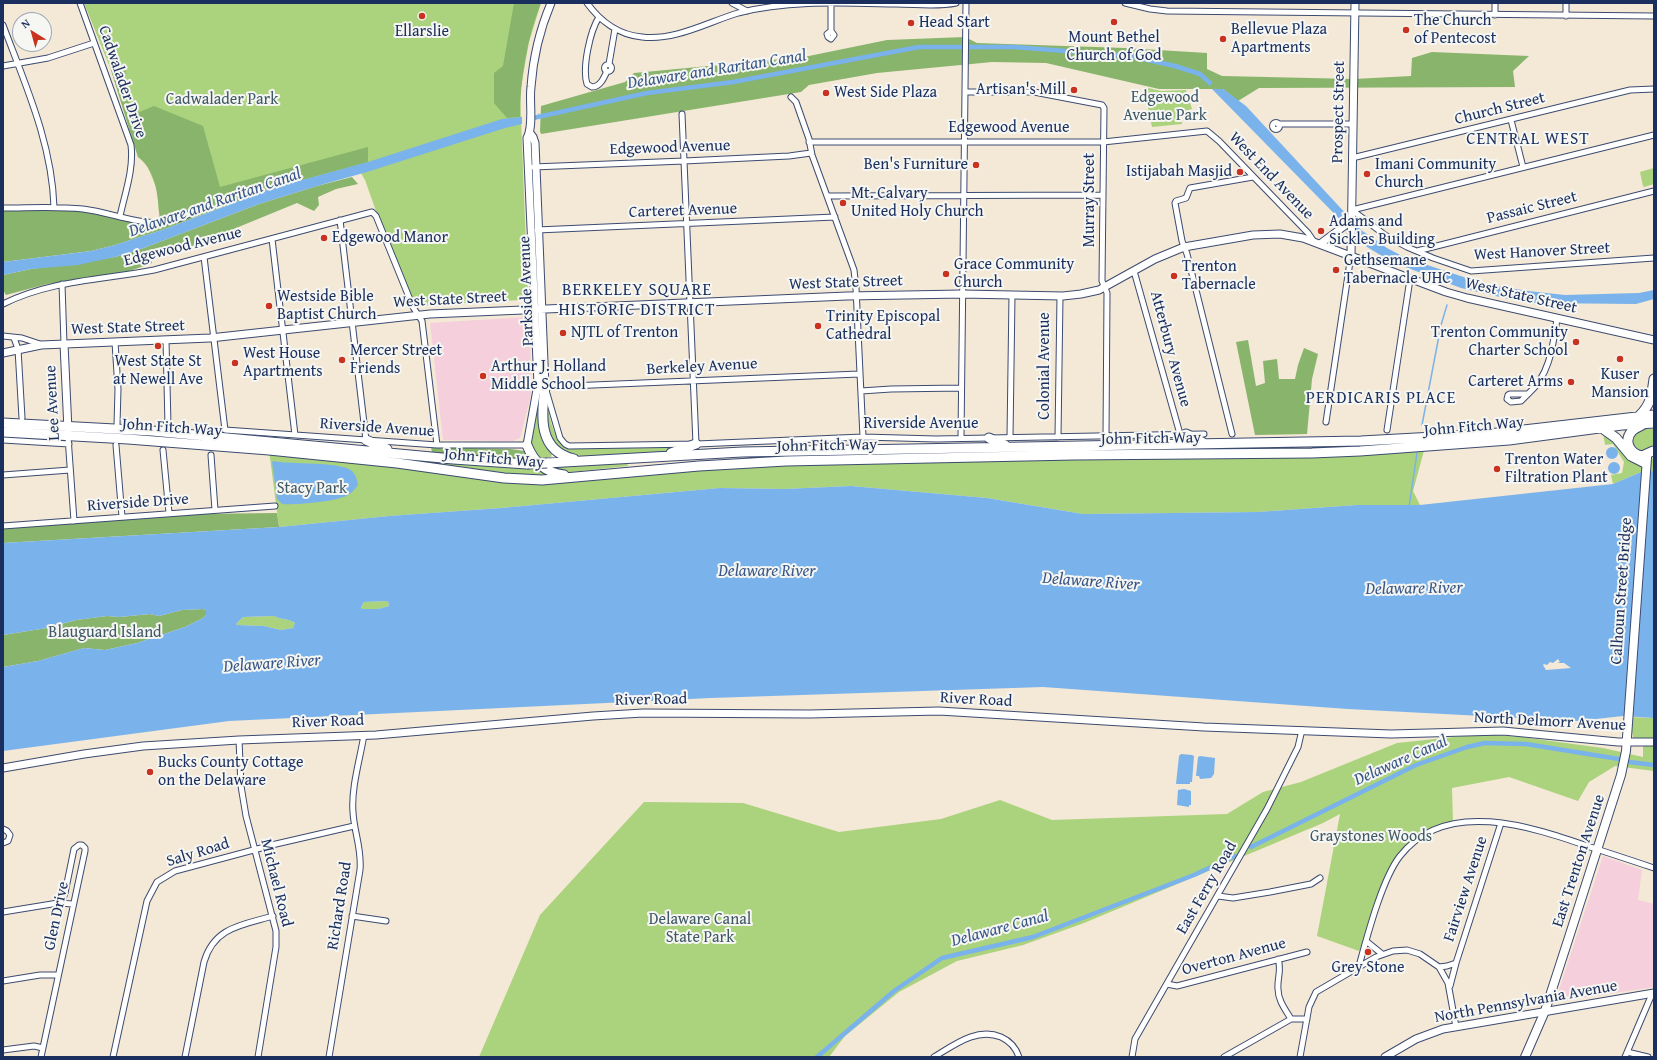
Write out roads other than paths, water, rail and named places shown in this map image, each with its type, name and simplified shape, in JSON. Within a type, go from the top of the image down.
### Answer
[{"type":"highway","points":[[1650,458],[1645,455],[1639,456],[1633,452],[1628,444],[1629,436],[1632,431],[1646,421],[1647,410],[1653,400],[1654,384]]},
{"type":"highway","points":[[545,387],[544,428],[548,441],[554,450],[561,455],[585,461]]},
{"type":"highway","name":"John Fitch Way","points":[[3,432],[68,440],[128,439],[269,450],[397,463],[504,478],[542,480],[692,466],[786,461],[1323,452],[1471,444],[1602,428],[1646,421],[1654,415]]},
{"type":"highway","name":"John Fitch Way","points":[[3,423],[170,433],[419,456],[527,464],[742,452],[1011,442],[1207,444],[1310,443],[1450,437],[1646,421]]},
{"type":"highway","points":[[1602,428],[1613,434],[1632,456],[1650,458]]},
{"type":"highway","points":[[1183,434],[1207,444]]},
{"type":"highway","points":[[989,438],[997,442],[1011,442]]},
{"type":"highway","points":[[366,440],[383,448],[419,456]]},
{"type":"highway","points":[[660,457],[696,444]]},
{"type":"highway","points":[[527,445],[530,453],[538,463],[542,467],[554,473],[565,475],[612,474]]},
{"type":"main road","name":"Parkside Avenue","points":[[527,445],[538,390],[538,310],[532,167],[527,138],[530,133],[530,98],[533,67],[542,30],[551,3]]},
{"type":"main road","name":"Prospect Street","points":[[1351,255],[1355,3]]},
{"type":"main road","points":[[1317,243],[1351,220]]},
{"type":"main road","name":"West State Street","points":[[41,345],[214,338],[418,315],[856,296],[962,294],[1060,296],[1090,293],[1104,288],[1168,253],[1184,247],[1253,236],[1280,234],[1299,237],[1317,243],[1410,279],[1467,298],[1654,340]]},
{"type":"main road","name":"Parkside Avenue","points":[[538,310],[545,387]]},
{"type":"main road","name":"Lee Avenue","points":[[64,344],[68,440]]},
{"type":"main road","points":[[3,353],[41,345]]},
{"type":"main road","name":"Calhoun Street Bridge","points":[[1627,717],[1650,458]]},
{"type":"main road","name":"River Road","points":[[3,768],[129,748],[239,740],[364,735],[618,714],[802,714],[918,711],[1373,733]]},
{"type":"main road","name":"East Trenton Avenue","points":[[1525,1057],[1545,1011],[1598,849],[1622,769],[1626,751],[1627,717]]},
{"type":"main road","name":"North Delmorr Avenue","points":[[1373,733],[1412,734],[1491,731],[1610,741],[1654,742]]},
{"type":"main road","name":"North Pennsylvania Avenue","points":[[1386,1057],[1424,1036],[1456,1027],[1653,994]]},
{"type":"street","name":"Cadwalader Drive","points":[[80,3],[131,145],[131,172],[120,216]]},
{"type":"street","points":[[587,3],[599,17],[615,29],[634,36],[656,37],[676,34],[747,11],[780,4],[831,3],[937,5],[956,3]]},
{"type":"street","points":[[732,3],[747,11]]},
{"type":"street","points":[[831,3],[831,30]]},
{"type":"street","points":[[961,438],[966,3]]},
{"type":"street","points":[[1125,3],[1150,9],[1167,11],[1654,16]]},
{"type":"street","points":[[1495,3],[1495,14]]},
{"type":"street","points":[[1566,3],[1566,16]]},
{"type":"street","points":[[599,17],[595,22],[586,66],[588,84],[592,87],[596,86],[604,79],[607,71],[612,69],[612,66],[609,64],[615,29]]},
{"type":"street","points":[[3,25],[45,144],[52,177],[54,207]]},
{"type":"street","points":[[3,66],[66,53],[94,43]]},
{"type":"street","name":"Church Street","points":[[1352,158],[1630,90],[1654,89]]},
{"type":"street","name":"Murray Street","points":[[965,92],[1034,92],[1102,105],[1104,108],[1102,281],[1107,293],[1106,436]]},
{"type":"street","points":[[791,97],[796,102],[811,153],[854,270],[863,437]]},
{"type":"street","points":[[682,114],[696,444]]},
{"type":"street","points":[[1511,120],[1523,167]]},
{"type":"street","points":[[1278,124],[1353,124]]},
{"type":"street","name":"Edgewood Avenue","points":[[809,142],[1103,142],[1207,131]]},
{"type":"street","name":"West End Avenue","points":[[1207,131],[1220,141],[1317,243]]},
{"type":"street","points":[[1352,210],[1654,135]]},
{"type":"street","name":"Edgewood Avenue","points":[[532,167],[789,156],[811,153]]},
{"type":"street","points":[[1232,434],[1184,247],[1175,202],[1186,198],[1189,188],[1253,177]]},
{"type":"street","name":"Passaic Street","points":[[1416,251],[1654,191]]},
{"type":"street","points":[[828,196],[1103,195]]},
{"type":"street","points":[[3,208],[54,207],[87,209],[140,222],[161,222],[189,214],[200,207]]},
{"type":"street","name":"West Hanover Street","points":[[1352,210],[1385,236],[1416,251],[1472,271],[1654,258]]},
{"type":"street","name":"Edgewood Avenue","points":[[3,304],[31,292],[62,284],[128,275],[204,257],[370,212],[376,216],[412,307],[418,315]]},
{"type":"street","name":"Carteret Avenue","points":[[535,230],[835,217]]},
{"type":"street","points":[[340,220],[366,440]]},
{"type":"street","points":[[1299,237],[1303,230]]},
{"type":"street","points":[[272,238],[295,435]]},
{"type":"street","points":[[1326,422],[1351,255]]},
{"type":"street","points":[[204,257],[214,338]]},
{"type":"street","name":"Atterbury Avenue","points":[[1134,271],[1183,434]]},
{"type":"street","points":[[1387,430],[1410,279]]},
{"type":"street","name":"Lee Avenue","points":[[62,284],[64,344]]},
{"type":"street","points":[[1012,295],[1011,442],[1058,437],[1204,434]]},
{"type":"street","name":"Colonial Avenue","points":[[1058,437],[1060,296]]},
{"type":"street","points":[[418,315],[422,321],[437,445]]},
{"type":"street","points":[[1528,394],[1536,386],[1549,362],[1554,343],[1557,319]]},
{"type":"street","name":"West State Street","points":[[3,336],[22,338],[41,345]]},
{"type":"street","points":[[14,338],[18,349],[22,418]]},
{"type":"street","name":"Riverside Avenue","points":[[214,338],[225,430],[437,445],[527,445]]},
{"type":"street","points":[[166,340],[168,426]]},
{"type":"street","points":[[115,342],[118,388],[117,425]]},
{"type":"street","name":"Berkeley Avenue","points":[[545,387],[859,374]]},
{"type":"street","name":"Parkside Avenue","points":[[545,387],[555,424],[560,438],[565,444]]},
{"type":"street","points":[[861,391],[961,388]]},
{"type":"street","name":"Riverside Avenue","points":[[565,444],[569,446],[696,444],[863,437],[989,438]]},
{"type":"street","points":[[3,440],[68,440]]},
{"type":"street","name":"Lee Avenue","points":[[68,440],[74,521]]},
{"type":"street","points":[[116,445],[122,517]]},
{"type":"street","points":[[163,450],[168,513]]},
{"type":"street","points":[[211,454],[215,510]]},
{"type":"street","points":[[3,476],[70,470]]},
{"type":"street","name":"Riverside Drive","points":[[3,526],[275,506]]},
{"type":"street","name":"East Ferry Road","points":[[1132,1057],[1135,1039],[1218,896],[1278,788],[1298,747],[1302,730]]},
{"type":"street","name":"Richard Road","points":[[329,1057],[361,861],[359,843],[354,826],[352,811],[364,735]]},
{"type":"street","name":"Michael Road","points":[[239,740],[243,801],[249,831],[276,931],[276,947],[258,1057]]},
{"type":"street","points":[[1359,966],[1366,941],[1392,868],[1400,856],[1413,842],[1428,832],[1453,823],[1501,823],[1536,829],[1654,868]]},
{"type":"street","name":"Fairview Avenue","points":[[1450,989],[1456,963],[1501,823]]},
{"type":"street","name":"Saly Road","points":[[113,1057],[147,901],[153,888],[162,878],[174,871],[254,849],[354,826]]},
{"type":"street","points":[[3,829],[10,835],[8,841],[3,843]]},
{"type":"street","name":"Glen Drive","points":[[41,1057],[85,851],[83,846],[77,846],[74,851],[68,883],[62,902]]},
{"type":"street","points":[[1218,896],[1233,898],[1270,892],[1311,884],[1320,878]]},
{"type":"street","points":[[3,912],[62,902],[73,904]]},
{"type":"street","points":[[185,1057],[204,962],[209,949],[218,938],[229,930],[273,916]]},
{"type":"street","points":[[352,916],[386,921]]},
{"type":"street","points":[[1366,941],[1382,954]]},
{"type":"street","points":[[1300,1057],[1313,996],[1319,989],[1382,954],[1398,950],[1412,951],[1428,958],[1439,966],[1446,977],[1450,989],[1456,1027]]},
{"type":"street","name":"Overton Avenue","points":[[1167,984],[1177,986],[1308,952]]},
{"type":"street","points":[[1278,959],[1280,967],[1278,986],[1279,996],[1291,1019]]},
{"type":"street","name":"Fairview Avenue","points":[[1439,966],[1447,966],[1456,963]]},
{"type":"street","points":[[3,981],[40,975],[58,975]]},
{"type":"street","points":[[1648,1057],[1626,1054],[1653,994]]},
{"type":"street","points":[[1224,1057],[1291,1019],[1307,1019]]},
{"type":"street","points":[[934,1057],[971,1036],[982,1034],[998,1036],[1008,1041],[1015,1048],[1019,1057]]},
{"type":"street","points":[[3,1050],[34,1046],[43,1048]]},
{"type":"water","points":[[1212,89],[1223,89],[1246,106],[1361,230],[1387,248],[1406,258],[1485,284],[1565,295],[1639,293],[1654,290],[1654,299],[1636,304],[1534,303],[1513,300],[1461,288],[1392,262],[1367,247]]},
{"type":"water","points":[[539,113],[539,120],[505,128],[367,172],[259,204],[141,249],[115,257],[78,265],[31,269],[3,275],[3,262],[91,251],[115,245],[165,229],[273,188],[368,162],[502,119]]},
{"type":"water","points":[[1610,447],[1614,447],[1618,453],[1614,459],[1610,459],[1606,455],[1606,451]]},
{"type":"water","points":[[272,462],[327,464],[346,468],[352,471],[358,485],[346,496],[332,500],[314,503],[282,504],[277,499]]},
{"type":"water","points":[[1614,462],[1618,464],[1620,468],[1618,472],[1614,474],[1610,472],[1608,468],[1610,464]]},
{"type":"water","name":"Delaware River","points":[[1654,471],[1654,718],[1623,716],[1578,721],[1348,709],[1043,687],[711,698],[229,721],[3,751],[3,667],[38,661],[84,648],[105,650],[137,643],[185,627],[203,618],[206,615],[206,610],[182,610],[159,616],[150,614],[119,617],[107,616],[76,620],[47,628],[3,635],[3,543],[279,527],[389,516],[501,508],[720,488],[784,489],[851,486],[987,498],[1083,514],[1257,512],[1357,505],[1420,505],[1613,484],[1641,472]],"holes":[[[388,601],[389,606],[378,609],[362,609],[361,607],[364,602]],[[274,616],[290,620],[295,623],[293,628],[281,630],[264,626],[237,625],[236,624],[243,617]],[[1558,659],[1560,662],[1557,663],[1564,663],[1571,668],[1546,670],[1543,665],[1547,665],[1550,662],[1553,663]]]},
{"type":"water","points":[[1181,754],[1194,756],[1192,782],[1190,782],[1190,784],[1176,784],[1179,756]]},
{"type":"water","points":[[1198,757],[1215,758],[1214,774],[1211,778],[1200,779],[1199,776],[1196,776]]},
{"type":"water","points":[[1184,789],[1191,791],[1191,805],[1189,805],[1189,807],[1177,805],[1178,790]]},
{"type":"waterway","name":"Delaware and Raritan Canal","points":[[533,118],[647,93],[733,82],[919,47],[961,47]]},
{"type":"waterway","name":"Delaware and Raritan Canal","points":[[970,47],[1014,47],[1129,56],[1175,66],[1200,74],[1210,83]]},
{"type":"waterway","points":[[1422,425],[1441,325],[1447,305]]},
{"type":"waterway","points":[[1409,507],[1417,453]]},
{"type":"waterway","name":"Delaware Canal","points":[[1251,847],[1416,765],[1467,747],[1485,743],[1526,744],[1619,759]]},
{"type":"waterway","name":"Delaware Canal","points":[[1629,762],[1654,765]]},
{"type":"waterway","name":"Delaware Canal","points":[[817,1057],[894,991],[942,958],[1033,937],[1194,875],[1235,856]]},
{"type":"place","name":"Ellarslie","points":[[422,16]]},
{"type":"place","name":"Mount Bethel Church of God","points":[[1114,22]]},
{"type":"place","name":"Head Start","points":[[911,23]]},
{"type":"place","name":"The Church of Pentecost","points":[[1406,30]]},
{"type":"place","name":"Bellevue Plaza Apartments","points":[[1223,39]]},
{"type":"place","name":"Artisan's Mill","points":[[1074,90]]},
{"type":"place","name":"West Side Plaza","points":[[826,93]]},
{"type":"place","name":"Ben's Furniture","points":[[976,165]]},
{"type":"place","name":"Istijabah Masjid","points":[[1240,172]]},
{"type":"place","name":"Imani Community Church","points":[[1367,174]]},
{"type":"place","name":"Mt. Calvary United Holy Church","points":[[843,203]]},
{"type":"place","name":"Adams and Sickles Building","points":[[1321,231]]},
{"type":"place","name":"Edgewood Manor","points":[[324,238]]},
{"type":"place","name":"Gethsemane Tabernacle UHC","points":[[1336,270]]},
{"type":"place","name":"Grace Community Church","points":[[946,274]]},
{"type":"place","name":"Trenton Tabernacle","points":[[1174,276]]},
{"type":"place","name":"Westside Bible Baptist Church","points":[[269,306]]},
{"type":"place","name":"Trinity Episcopal Cathedral","points":[[818,326]]},
{"type":"place","name":"NJTL of Trenton","points":[[563,333]]},
{"type":"place","name":"Trenton Community Charter School","points":[[1576,342]]},
{"type":"place","name":"West State St at Newell Ave","points":[[158,346]]},
{"type":"place","name":"Kuser Mansion","points":[[1620,359]]},
{"type":"place","name":"Mercer Street Friends","points":[[342,360]]},
{"type":"place","name":"West House Apartments","points":[[235,363]]},
{"type":"place","name":"Arthur J. Holland Middle School","points":[[483,376]]},
{"type":"place","name":"Carteret Arms","points":[[1571,382]]},
{"type":"place","name":"Trenton Water Filtration Plant","points":[[1497,469]]},
{"type":"place","name":"Bucks County Cottage on the Delaware","points":[[150,772]]},
{"type":"place","name":"Grey Stone","points":[[1368,952]]},
{"type":"district","name":"CENTRAL WEST","points":[[1528,140]]},
{"type":"district","name":"BERKELEY SQUARE HISTORIC DISTRICT","points":[[637,301]]},
{"type":"district","name":"PERDICARIS PLACE","points":[[1381,399]]},
{"type":"park label","name":"Cadwalader Park","points":[[222,100]]},
{"type":"park label","name":"Edgewood Avenue Park","points":[[1165,107]]},
{"type":"park label","name":"Stacy Park","points":[[312,489]]},
{"type":"park label","name":"Blauguard Island","points":[[105,633]]},
{"type":"park label","name":"Graystones Woods","points":[[1371,837]]},
{"type":"park label","name":"Delaware Canal State Park","points":[[700,929]]}]
